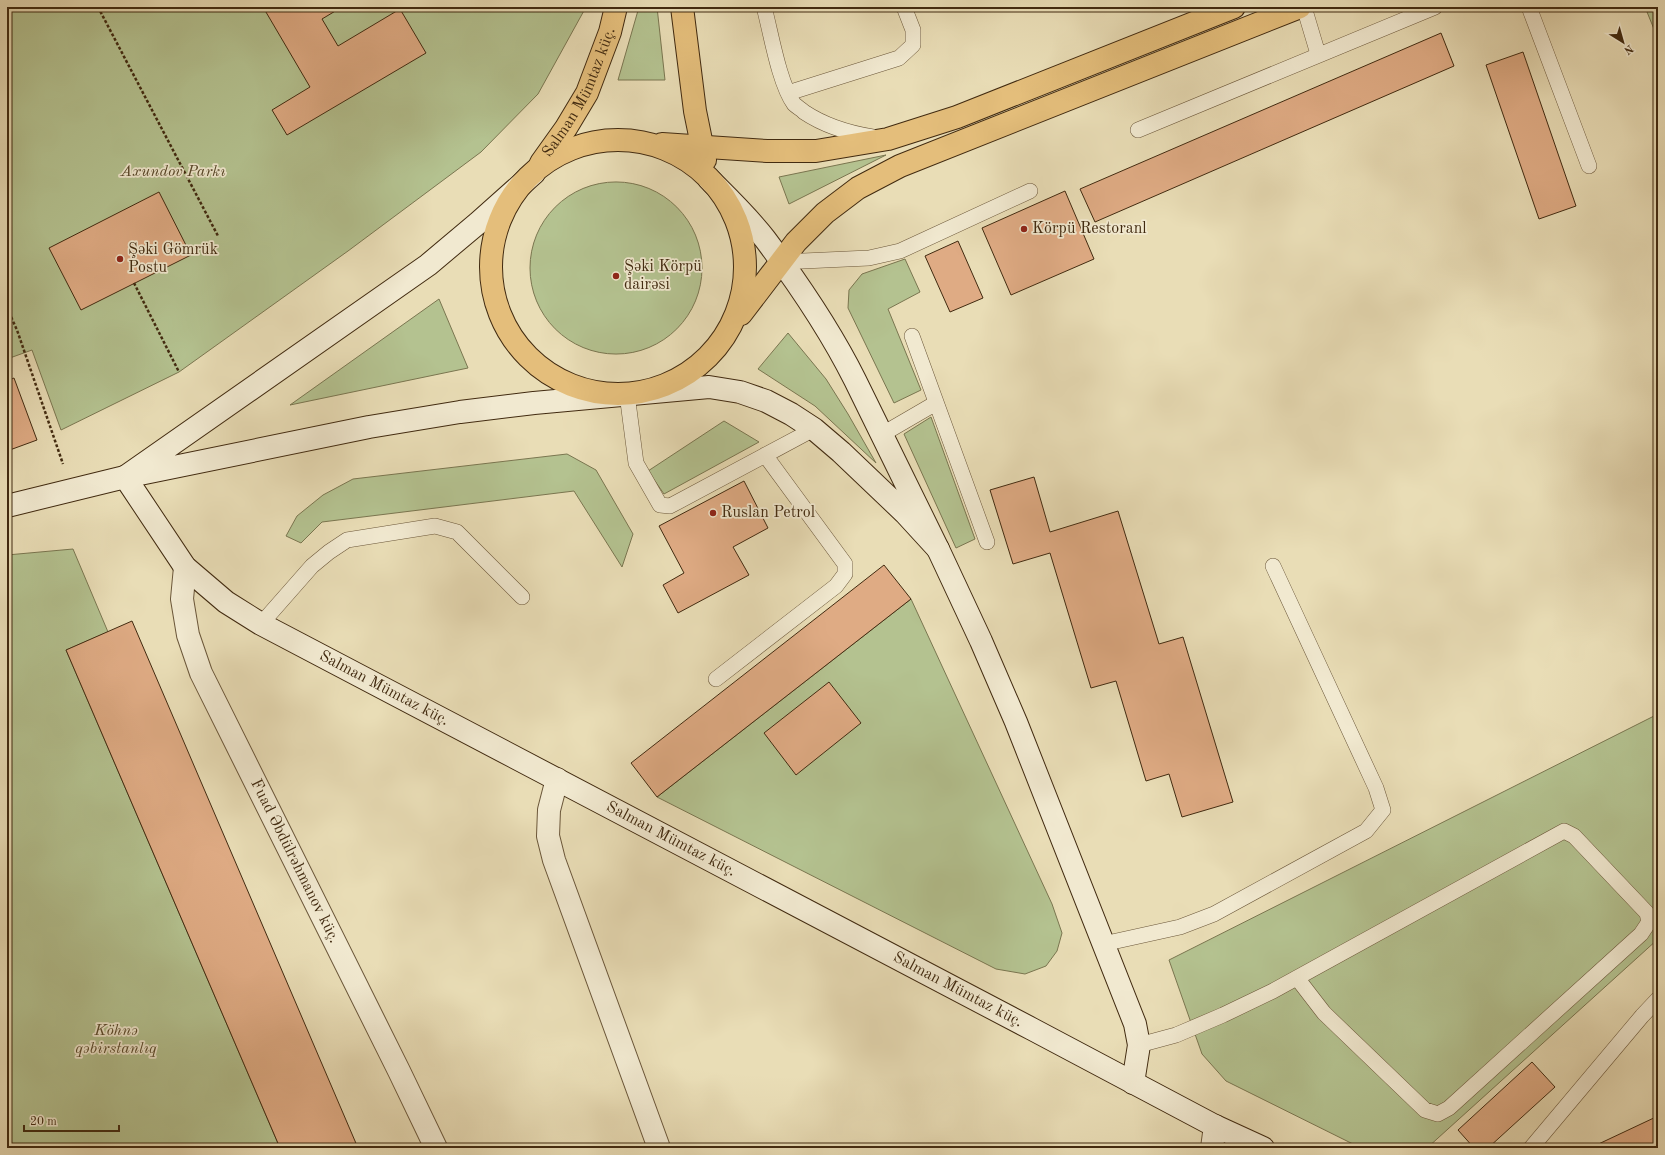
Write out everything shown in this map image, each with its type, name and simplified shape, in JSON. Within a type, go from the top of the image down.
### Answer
[{"type":"highway","name":"Salman Mümtaz küç.","points":[[534,173],[566,128],[587,93],[610,32],[616,7]]},
{"type":"highway","points":[[682,7],[695,111],[710,179]]},
{"type":"highway","points":[[1234,7],[957,117],[888,139],[816,151],[767,152],[623,141],[604,141],[585,145],[567,152],[550,161],[534,173],[520,187],[509,203],[500,221],[492,259],[492,278],[495,298],[501,316],[510,334],[535,364],[552,376],[569,385],[587,391],[607,394],[627,394],[648,391],[668,384],[687,374],[704,361],[718,346],[730,328],[796,242],[825,213],[858,188],[900,166],[965,139],[1300,7]]},
{"type":"highway","points":[[623,141],[642,143],[667,150],[695,166],[710,179],[724,196],[735,216],[742,238],[745,261],[744,284],[739,307],[730,328]]},
{"type":"street","points":[[125,477],[428,265],[534,173]]},
{"type":"street","points":[[710,179],[749,220],[808,301],[854,379],[938,549],[981,641],[1016,722],[1135,1024],[1139,1045],[1133,1083]]},
{"type":"street","points":[[7,506],[125,477],[370,427],[460,412],[534,403],[709,387],[740,392],[766,401],[791,414],[814,429],[841,452],[905,513],[938,549]]},
{"type":"street","name":"Salman Mümtaz küç.","points":[[125,477],[186,568],[226,602],[261,624],[1215,1126],[1263,1148]]},
{"type":"street","name":"Fuad Əbdülrəhmanov küç.","points":[[186,568],[182,599],[188,635],[201,673],[436,1148]]},
{"type":"street","points":[[557,779],[549,810],[548,836],[554,860],[659,1148]]},
{"type":"street","points":[[1212,1148],[1215,1126]]},
{"type":"lane","points":[[764,7],[781,73],[788,93],[795,105],[818,121],[851,134],[888,139]]},
{"type":"lane","points":[[788,93],[899,58],[912,45],[912,30],[904,7]]},
{"type":"lane","points":[[1304,7],[1318,54]]},
{"type":"lane","points":[[1138,130],[1318,54],[1435,7]]},
{"type":"lane","points":[[1529,7],[1589,166]]},
{"type":"lane","points":[[781,262],[869,258],[900,250],[1030,191]]},
{"type":"lane","points":[[912,336],[987,542]]},
{"type":"lane","points":[[627,394],[636,463],[660,505],[670,506],[814,429]]},
{"type":"lane","points":[[881,435],[936,403]]},
{"type":"lane","points":[[716,679],[836,586],[845,574],[845,564],[765,455]]},
{"type":"lane","points":[[261,624],[312,566],[329,552],[348,540],[435,526],[457,532],[522,597]]},
{"type":"lane","points":[[1103,944],[1180,927],[1214,914],[1366,831],[1383,810],[1376,788],[1273,566]]},
{"type":"lane","points":[[1139,1045],[1176,1035],[1223,1015],[1297,978],[1564,831],[1574,836],[1647,913],[1649,922],[1641,934],[1449,1108],[1438,1114],[1425,1110],[1324,1013],[1297,978]]},
{"type":"lane","points":[[1531,1148],[1658,999]]},
{"type":"path","points":[[98,7],[218,236]]},
{"type":"path","points":[[134,283],[179,372]]},
{"type":"path","points":[[7,308],[17,330],[72,490]]},
{"type":"green space","name":"Axundov Parkı","points":[[7,7],[586,7],[538,94],[481,152],[348,251],[179,372],[61,430],[32,350],[7,359]]},
{"type":"green space","points":[[639,7],[657,7],[665,80],[618,80]]},
{"type":"green space","points":[[1645,7],[1658,7],[1658,39]]},
{"type":"green space","points":[[886,155],[789,204],[779,177]]},
{"type":"green space","name":"Şəki Körpü dairəsi","points":[[616,182],[633,184],[649,189],[664,197],[677,207],[687,220],[695,235],[700,251],[702,268],[700,285],[695,301],[687,316],[677,329],[664,339],[649,347],[633,352],[616,354],[599,352],[583,347],[568,339],[555,329],[545,316],[537,301],[532,285],[530,268],[532,251],[537,235],[545,220],[555,207],[568,197],[583,189],[599,184]]},
{"type":"green space","points":[[905,259],[920,292],[888,309],[921,390],[894,403],[848,308],[849,290],[862,274]]},
{"type":"green space","points":[[439,299],[468,368],[290,405]]},
{"type":"green space","points":[[788,333],[826,379],[876,463],[815,406],[758,369]]},
{"type":"green space","points":[[931,417],[975,539],[956,548],[904,434]]},
{"type":"green space","points":[[724,421],[759,442],[664,494],[648,471]]},
{"type":"green space","points":[[567,454],[596,470],[633,534],[622,567],[574,491],[322,522],[301,543],[286,536],[297,516],[323,495],[353,479]]},
{"type":"green space","name":"Köhnə qəbirstanlıq","points":[[73,549],[108,632],[66,650],[280,1148],[7,1148],[7,555]]},
{"type":"green space","points":[[911,599],[1052,904],[1062,933],[1057,951],[1046,966],[1025,974],[996,969],[657,797]]},
{"type":"green space","points":[[1658,714],[1658,939],[1427,1148],[1361,1148],[1226,1081],[1202,1054],[1169,960]]},
{"type":"building","points":[[263,7],[342,7],[322,19],[338,46],[400,9],[426,53],[287,135],[272,110],[310,87]]},
{"type":"building","points":[[1441,33],[1454,66],[1095,222],[1080,189]]},
{"type":"building","points":[[1523,52],[1576,206],[1539,219],[1486,65]]},
{"type":"building","points":[[1065,191],[1094,259],[1011,295],[982,228]]},
{"type":"building","points":[[159,192],[191,255],[81,310],[49,248]]},
{"type":"building","points":[[958,241],[983,298],[950,312],[925,256]]},
{"type":"building","points":[[14,378],[37,440],[7,451],[7,381]]},
{"type":"building","points":[[1034,477],[1050,532],[1118,511],[1159,644],[1183,637],[1233,802],[1182,817],[1169,774],[1146,781],[1116,681],[1091,688],[1050,553],[1013,564],[990,490]]},
{"type":"building","points":[[744,481],[768,528],[733,547],[749,575],[678,613],[663,585],[684,573],[659,526]]},
{"type":"building","points":[[884,565],[911,599],[657,797],[631,763]]},
{"type":"building","points":[[132,621],[358,1148],[280,1148],[66,650]]},
{"type":"building","points":[[829,682],[861,723],[796,775],[764,733]]},
{"type":"building","points":[[1532,1062],[1555,1087],[1488,1148],[1474,1148],[1458,1130]]},
{"type":"building","points":[[1658,1116],[1658,1148],[1590,1148]]},
{"type":"place","name":"Körpü Restoranl","points":[[1024,229]]},
{"type":"place","name":"Şəki Gömrük Postu","points":[[120,259]]},
{"type":"place","name":"Şəki Körpü dairəsi","points":[[616,276]]},
{"type":"place","name":"Ruslan Petrol","points":[[713,513]]}]
